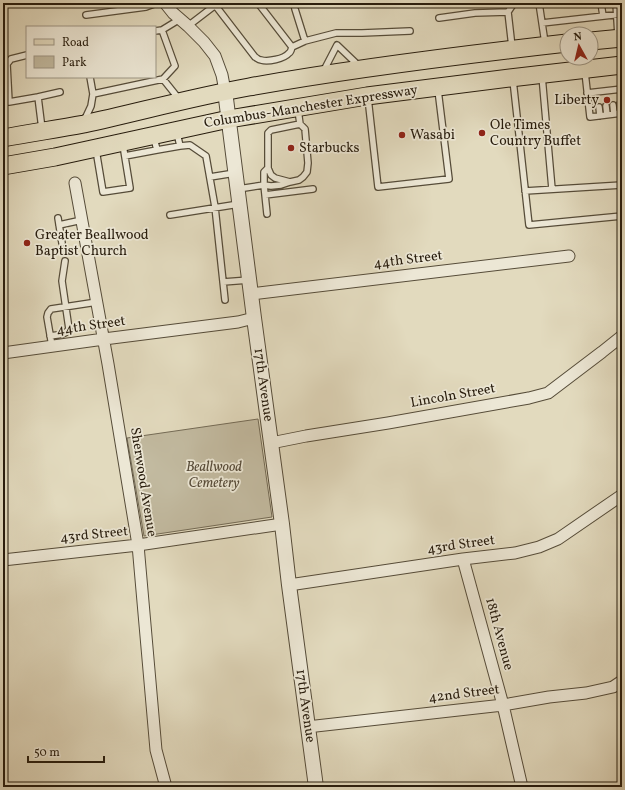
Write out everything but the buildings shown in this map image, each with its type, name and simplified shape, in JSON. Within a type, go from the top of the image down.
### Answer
[{"type":"main road","points":[[599,40],[620,38]]},
{"type":"main road","name":"Columbus-Manchester Expressway","points":[[3,138],[82,124],[225,91],[362,69],[559,44]]},
{"type":"main road","name":"Columbus-Manchester Expressway","points":[[3,166],[96,148],[124,149],[155,143],[178,138],[229,119],[298,107],[367,96],[622,65]]},
{"type":"street","name":"17th Avenue","points":[[165,3],[173,13],[204,42],[215,56],[222,75],[316,787]]},
{"type":"street","name":"Sherwood Avenue","points":[[76,183],[104,339],[138,545],[156,750],[166,787]]},
{"type":"street","name":"44th Street","points":[[251,294],[569,256]]},
{"type":"street","name":"44th Street","points":[[3,353],[51,341],[104,339],[238,322],[254,318]]},
{"type":"street","name":"Lincoln Street","points":[[271,443],[530,398],[548,393],[622,336]]},
{"type":"street","name":"43rd Street","points":[[289,585],[463,559],[515,553],[539,547],[558,539],[622,496]]},
{"type":"street","name":"43rd Street","points":[[3,560],[138,545],[282,524]]},
{"type":"street","name":"18th Avenue","points":[[463,559],[503,705],[522,787]]},
{"type":"street","name":"42nd Street","points":[[307,726],[503,705],[548,697],[586,693],[613,687],[622,681]]},
{"type":"lane","points":[[122,3],[122,10]]},
{"type":"lane","points":[[86,15],[146,7],[157,3]]},
{"type":"lane","points":[[258,3],[292,47]]},
{"type":"lane","points":[[294,3],[305,41]]},
{"type":"lane","points":[[512,49],[508,12],[514,3]]},
{"type":"lane","points":[[539,3],[545,46]]},
{"type":"lane","points":[[601,3],[603,16]]},
{"type":"lane","points":[[616,3],[619,14],[620,38]]},
{"type":"lane","points":[[156,31],[184,23],[217,4],[255,57],[261,60],[282,58],[288,55],[292,47],[305,41],[336,33],[362,34],[410,31]]},
{"type":"lane","points":[[439,18],[475,13],[508,12]]},
{"type":"lane","points":[[542,23],[619,14]]},
{"type":"lane","points":[[93,94],[163,79],[175,66],[162,30]]},
{"type":"lane","points":[[321,76],[337,45],[336,33]]},
{"type":"lane","points":[[337,45],[362,69]]},
{"type":"lane","points":[[26,55],[11,58],[7,64],[9,102],[60,92]]},
{"type":"lane","points":[[585,70],[590,117],[621,113],[620,104]]},
{"type":"lane","points":[[542,74],[552,189]]},
{"type":"lane","points":[[82,124],[91,106],[93,94],[90,78]]},
{"type":"lane","points":[[512,78],[529,225],[622,216]]},
{"type":"lane","points":[[163,79],[181,101]]},
{"type":"lane","points":[[367,96],[378,187],[449,179],[438,87]]},
{"type":"lane","points":[[587,92],[597,94],[619,90]]},
{"type":"lane","points":[[38,97],[43,131]]},
{"type":"lane","points":[[613,105],[614,114]]},
{"type":"lane","points":[[599,106],[600,116]]},
{"type":"lane","points":[[606,106],[607,115]]},
{"type":"lane","points":[[238,189],[264,185],[281,185],[299,180],[307,172],[308,163],[304,129],[300,124],[298,107]]},
{"type":"lane","points":[[290,182],[275,178],[271,175],[268,168],[268,132],[271,130],[300,124]]},
{"type":"lane","points":[[178,138],[206,156],[215,208],[225,300]]},
{"type":"lane","points":[[96,148],[103,192],[130,188],[124,149]]},
{"type":"lane","points":[[267,214],[264,172],[268,168]]},
{"type":"lane","points":[[210,177],[236,173]]},
{"type":"lane","points":[[525,191],[622,185]]},
{"type":"lane","points":[[265,195],[313,189]]},
{"type":"lane","points":[[170,215],[240,204]]},
{"type":"lane","points":[[58,218],[62,243]]},
{"type":"lane","points":[[59,225],[82,220]]},
{"type":"lane","points":[[65,261],[62,281],[66,307],[69,329],[68,332],[51,341],[47,317],[51,309],[66,307],[97,302]]},
{"type":"lane","points":[[223,282],[249,280]]},
{"type":"green space","name":"Beallwood Cemetery","points":[[258,419],[272,517],[144,536],[127,438]]},
{"type":"place","name":"Liberty","points":[[607,100]]},
{"type":"place","name":"Ole Times Country Buffet","points":[[482,133]]},
{"type":"place","name":"Wasabi","points":[[402,135]]},
{"type":"place","name":"Starbucks","points":[[291,148]]},
{"type":"place","name":"Greater Beallwood Baptist Church","points":[[27,243]]}]
